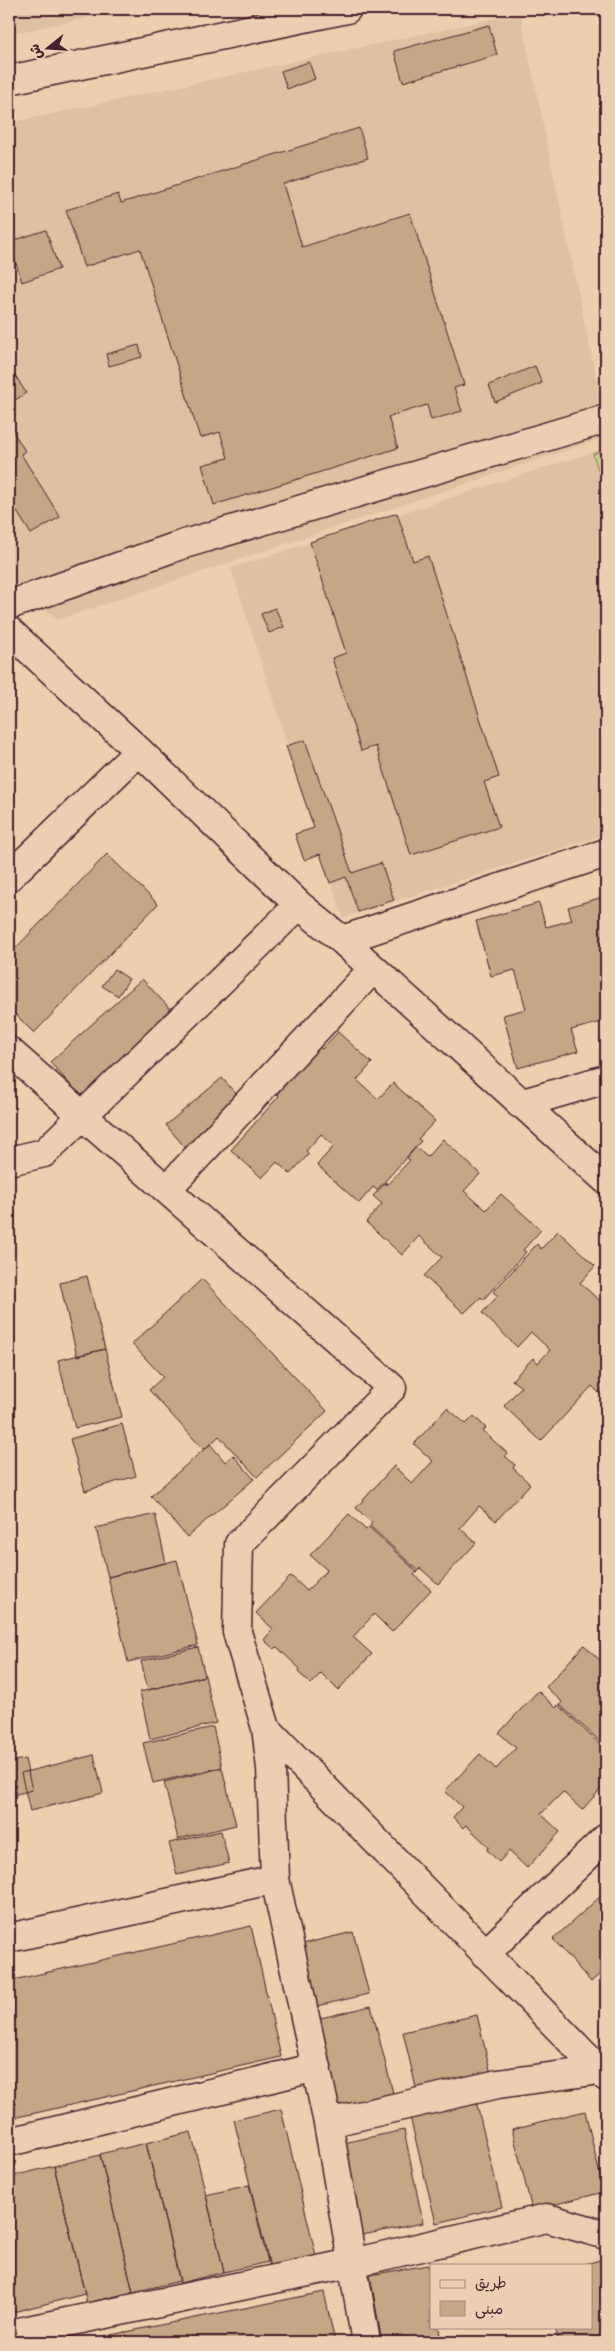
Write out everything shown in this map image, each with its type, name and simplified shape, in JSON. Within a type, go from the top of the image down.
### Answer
[{"type":"street","points":[[9,80],[347,9]]},
{"type":"street","points":[[9,605],[181,545],[606,419]]},
{"type":"street","points":[[9,631],[299,905],[342,940],[520,1104],[606,1180]]},
{"type":"street","points":[[9,877],[138,751]]},
{"type":"street","points":[[342,940],[606,853]]},
{"type":"street","points":[[9,1161],[44,1153],[299,905]]},
{"type":"street","points":[[167,1189],[373,969]]},
{"type":"street","points":[[9,1051],[80,1116],[167,1189],[392,1388],[239,1544],[236,1632],[266,1728],[271,1768],[275,1880],[317,2067],[366,2342]]},
{"type":"street","points":[[520,1104],[606,1079]]},
{"type":"street","points":[[266,1728],[485,1954],[604,2073]]},
{"type":"street","points":[[485,1954],[606,1838]]},
{"type":"street","points":[[9,1938],[275,1880]]},
{"type":"street","points":[[9,2142],[317,2067]]},
{"type":"street","points":[[328,2123],[498,2084],[604,2073]]},
{"type":"street","points":[[9,2334],[352,2264],[546,2218],[606,2236]]},
{"type":"shaded area","points":[[9,9],[131,9],[9,34]]},
{"type":"shaded area","points":[[520,13],[599,392],[606,391],[606,437],[57,620],[9,578],[9,123]]},
{"type":"shaded area","points":[[606,448],[606,834],[343,918],[231,568]]},
{"type":"green space","points":[[606,450],[606,494],[593,454]]},
{"type":"building","points":[[489,25],[497,55],[403,82],[394,51]]},
{"type":"building","points":[[309,62],[315,79],[287,89],[281,71]]},
{"type":"building","points":[[359,128],[368,158],[283,184],[302,247],[410,213],[464,385],[454,388],[462,411],[431,420],[427,405],[388,417],[398,448],[214,505],[202,465],[228,458],[220,432],[200,438],[140,249],[84,267],[66,210],[118,194],[121,203]]},
{"type":"building","points":[[46,230],[59,269],[22,282],[9,242]]},
{"type":"building","points":[[139,345],[142,357],[109,366],[106,354]]},
{"type":"building","points":[[9,365],[26,393],[9,404]]},
{"type":"building","points":[[535,366],[542,383],[495,402],[489,385]]},
{"type":"building","points":[[9,425],[25,451],[21,454],[60,517],[31,534],[9,499]]},
{"type":"building","points":[[397,513],[413,561],[428,556],[499,777],[484,782],[499,827],[411,855],[376,746],[361,751],[332,658],[346,653],[310,542]]},
{"type":"building","points":[[275,608],[284,627],[269,633],[261,614]]},
{"type":"building","points":[[305,740],[352,873],[381,863],[394,900],[358,912],[346,877],[330,883],[320,854],[304,860],[295,834],[314,828],[286,746]]},
{"type":"building","points":[[107,854],[158,904],[34,1033],[9,1008],[9,955]]},
{"type":"building","points":[[606,896],[606,1039],[602,1022],[571,1030],[578,1051],[518,1068],[503,1015],[526,1009],[515,970],[491,976],[476,921],[539,903],[546,927],[572,920],[568,907]]},
{"type":"building","points":[[114,969],[129,979],[118,996],[102,986]]},
{"type":"building","points":[[142,979],[174,1013],[81,1097],[50,1062]]},
{"type":"building","points":[[338,1032],[372,1063],[357,1080],[378,1099],[393,1083],[435,1121],[418,1139],[421,1141],[377,1190],[373,1187],[359,1203],[317,1165],[334,1146],[321,1134],[306,1151],[309,1154],[290,1174],[277,1162],[262,1178],[231,1150],[279,1096],[277,1094],[319,1046],[322,1049]]},
{"type":"building","points":[[222,1078],[244,1103],[188,1151],[166,1125]]},
{"type":"building","points":[[443,1139],[480,1174],[464,1191],[486,1210],[501,1194],[541,1230],[523,1250],[526,1252],[483,1300],[481,1297],[464,1313],[424,1276],[442,1257],[419,1236],[402,1255],[366,1222],[382,1204],[373,1196],[386,1182],[387,1185],[410,1160],[407,1158],[416,1147],[427,1157]]},
{"type":"building","points":[[558,1231],[595,1266],[580,1283],[601,1302],[606,1296],[606,1385],[599,1393],[592,1386],[541,1441],[504,1406],[521,1387],[512,1380],[533,1358],[538,1363],[550,1350],[531,1332],[517,1347],[482,1313],[498,1296],[493,1292],[537,1244],[541,1249]]},
{"type":"building","points":[[87,1276],[105,1349],[77,1356],[60,1283]]},
{"type":"building","points":[[202,1279],[327,1411],[257,1477],[219,1436],[204,1450],[149,1390],[163,1377],[132,1344]]},
{"type":"building","points":[[105,1349],[122,1417],[75,1428],[58,1360]]},
{"type":"building","points":[[447,1408],[466,1424],[474,1416],[486,1428],[483,1431],[507,1453],[505,1456],[515,1465],[513,1468],[530,1484],[496,1521],[479,1506],[460,1528],[476,1543],[438,1584],[420,1568],[418,1571],[370,1526],[372,1523],[356,1508],[394,1466],[412,1484],[433,1461],[414,1444]]},
{"type":"building","points":[[122,1424],[136,1476],[85,1491],[70,1439]]},
{"type":"building","points":[[210,1444],[225,1462],[233,1455],[254,1479],[187,1537],[151,1496]]},
{"type":"building","points":[[155,1514],[166,1563],[108,1577],[96,1528]]},
{"type":"building","points":[[349,1514],[366,1530],[369,1527],[417,1572],[414,1575],[431,1590],[392,1632],[374,1614],[353,1637],[372,1654],[338,1690],[321,1673],[311,1684],[298,1672],[300,1669],[277,1647],[274,1649],[264,1640],[273,1629],[256,1613],[291,1576],[307,1591],[327,1570],[310,1555]]},
{"type":"building","points":[[177,1560],[198,1645],[128,1662],[108,1577]]},
{"type":"building","points":[[584,1645],[603,1663],[606,1659],[606,1747],[560,1705],[562,1702],[546,1687]]},
{"type":"building","points":[[198,1647],[205,1676],[148,1690],[141,1661]]},
{"type":"building","points":[[205,1676],[216,1723],[150,1739],[140,1692]]},
{"type":"building","points":[[538,1691],[556,1708],[558,1705],[606,1750],[603,1753],[606,1755],[606,1783],[582,1810],[563,1792],[541,1814],[560,1832],[527,1868],[509,1851],[499,1862],[487,1850],[489,1847],[466,1825],[463,1828],[453,1817],[462,1807],[445,1791],[480,1754],[496,1769],[516,1748],[499,1733]]},
{"type":"building","points":[[213,1727],[222,1767],[153,1783],[143,1743]]},
{"type":"building","points":[[94,1755],[103,1793],[30,1811],[21,1773]]},
{"type":"building","points":[[25,1759],[32,1790],[9,1796],[9,1762]]},
{"type":"building","points":[[222,1768],[236,1825],[178,1839],[164,1782]]},
{"type":"building","points":[[221,1831],[229,1863],[177,1875],[169,1843]]},
{"type":"building","points":[[602,1895],[606,1899],[606,1968],[591,1982],[553,1939]]},
{"type":"building","points":[[251,1926],[281,2057],[9,2119],[9,1981]]},
{"type":"building","points":[[353,1932],[369,1994],[313,2007],[298,1945]]},
{"type":"building","points":[[371,2006],[393,2093],[338,2106],[317,2019]]},
{"type":"building","points":[[477,2015],[492,2078],[418,2096],[403,2032]]},
{"type":"building","points":[[476,2101],[502,2207],[436,2223],[410,2117]]},
{"type":"building","points":[[281,2109],[316,2256],[270,2267],[234,2120]]},
{"type":"building","points":[[585,2111],[604,2192],[532,2210],[512,2129]]},
{"type":"building","points":[[404,2130],[423,2223],[362,2235],[343,2143]]},
{"type":"building","points":[[191,2132],[224,2272],[180,2283],[146,2143]]},
{"type":"building","points":[[146,2143],[180,2281],[133,2292],[100,2154]]},
{"type":"building","points":[[100,2155],[133,2292],[87,2303],[54,2166]]},
{"type":"building","points":[[54,2166],[85,2294],[9,2313],[9,2177]]},
{"type":"building","points":[[249,2185],[268,2262],[224,2272],[206,2195]]},
{"type":"building","points":[[600,2260],[606,2284],[606,2342],[559,2342],[555,2328],[592,2328],[592,2264],[586,2264]]},
{"type":"building","points":[[428,2265],[430,2278],[430,2328],[439,2328],[440,2337],[408,2342],[382,2342],[370,2275]]},
{"type":"building","points":[[324,2292],[335,2342],[76,2342]]}]
